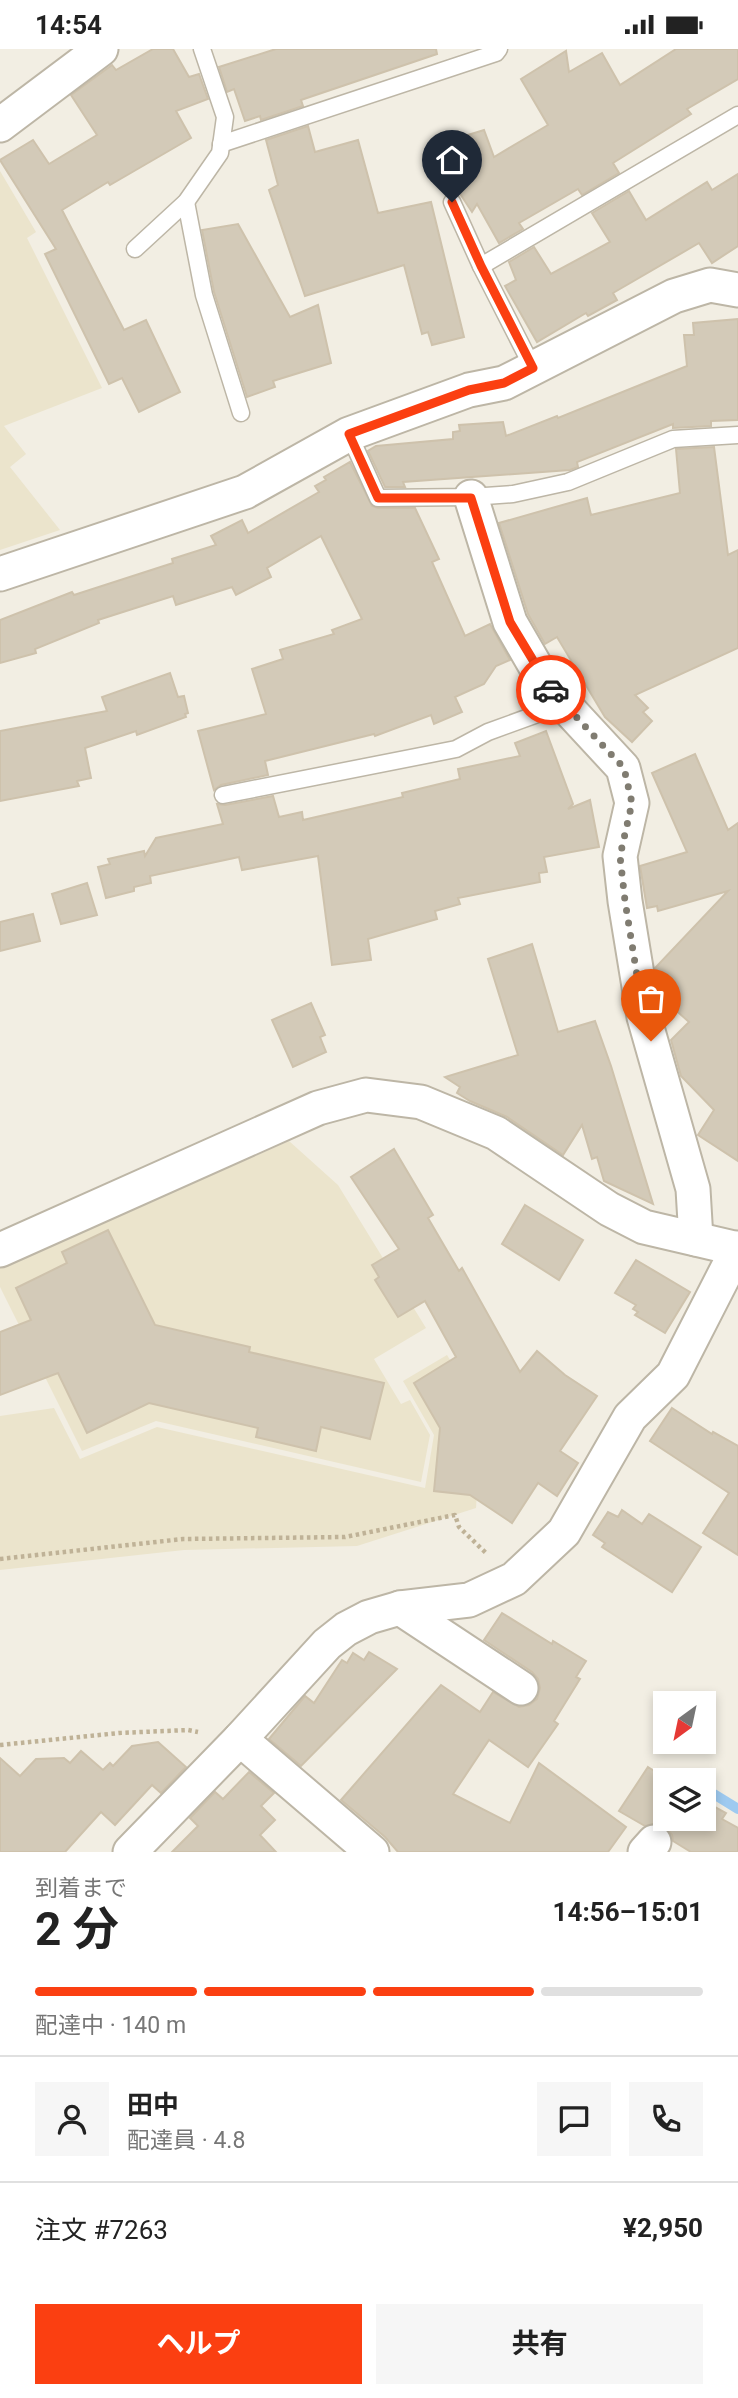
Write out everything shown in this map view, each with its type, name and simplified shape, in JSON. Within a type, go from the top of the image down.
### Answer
[{"type":"street","points":[[0,125],[101,49]]},
{"type":"street","points":[[0,574],[245,492],[349,434],[469,390],[504,383],[674,296],[710,285],[738,290]]},
{"type":"street","points":[[471,498],[510,622],[547,685],[624,768],[632,803],[620,856],[625,901],[644,1017],[693,1189],[696,1239]]},
{"type":"street","points":[[0,1250],[318,1108],[366,1095],[421,1102],[496,1133],[609,1209],[644,1227],[738,1249],[673,1375],[630,1417],[564,1532],[514,1579],[469,1600],[400,1608],[369,1617],[346,1629],[327,1644],[240,1739],[130,1852]]},
{"type":"street","points":[[400,1608],[521,1688]]},
{"type":"street","points":[[240,1739],[372,1852]]},
{"type":"lane","points":[[135,249],[186,202],[220,153],[225,117],[202,49]]},
{"type":"lane","points":[[221,144],[496,53],[499,49]]},
{"type":"lane","points":[[481,266],[738,115]]},
{"type":"lane","points":[[186,202],[204,295],[241,413]]},
{"type":"lane","points":[[452,202],[533,368]]},
{"type":"lane","points":[[349,434],[378,498],[471,498],[513,494],[568,482],[673,439],[738,435]]},
{"type":"lane","points":[[223,795],[456,749],[488,732],[565,704]]},
{"type":"path","points":[[0,1559],[183,1539],[345,1537],[455,1515],[459,1527],[514,1579]]},
{"type":"path","points":[[0,1745],[119,1733],[188,1730],[240,1739]]},
{"type":"shaded area","points":[[0,171],[36,232],[27,238],[102,388],[4,426],[26,454],[10,467],[60,530],[0,550]]},
{"type":"shaded area","points":[[289,1141],[338,1185],[426,1328],[374,1359],[401,1404],[410,1400],[430,1435],[421,1482],[156,1421],[82,1451],[0,1287],[0,1268]]},
{"type":"shaded area","points":[[447,1355],[482,1412],[476,1508],[357,1546],[184,1550],[0,1570],[0,1416],[54,1408],[80,1459],[157,1427],[425,1488],[434,1435],[403,1381]]},
{"type":"building","points":[[153,49],[173,49],[189,77],[199,74],[208,99],[176,111],[191,138],[62,210],[124,330],[146,320],[180,392],[139,412],[122,378],[109,384],[45,254],[56,249],[0,160],[33,140],[49,164],[97,135],[71,95],[112,65],[116,70]]},
{"type":"building","points":[[276,49],[436,49],[437,54],[301,100],[303,106],[261,120],[260,116],[245,121],[234,89],[227,92],[219,67]]},
{"type":"building","points":[[676,49],[738,49],[738,79],[687,109],[691,114],[613,163],[619,173],[582,195],[578,189],[519,223],[523,229],[499,243],[477,204],[472,212],[457,189],[442,143],[484,130],[494,157],[548,125],[521,79],[566,51],[569,72],[602,53],[620,85]]},
{"type":"building","points":[[308,126],[315,152],[358,140],[378,213],[431,202],[464,337],[432,345],[428,332],[422,334],[404,265],[305,296],[269,190],[278,185],[266,140]]},
{"type":"building","points":[[738,174],[738,246],[712,263],[699,243],[613,293],[617,300],[588,316],[586,313],[537,342],[505,286],[516,280],[509,262],[534,247],[551,274],[610,242],[592,213],[629,191],[646,220],[707,182],[712,190]]},
{"type":"building","points":[[238,224],[290,317],[318,305],[331,363],[273,381],[275,387],[247,397],[214,292],[202,230]]},
{"type":"building","points":[[738,319],[738,420],[711,421],[711,426],[673,428],[673,424],[577,462],[578,467],[570,470],[403,482],[405,487],[385,487],[368,451],[376,446],[453,439],[453,432],[460,431],[459,425],[503,422],[506,436],[557,416],[558,418],[687,366],[684,335],[694,335],[693,323]]},
{"type":"building","points":[[714,447],[728,555],[738,550],[738,648],[635,695],[648,708],[643,712],[652,721],[632,742],[605,717],[557,637],[545,644],[528,614],[499,523],[587,498],[591,515],[680,493],[676,449]]},
{"type":"building","points":[[350,462],[372,506],[415,508],[439,559],[432,562],[465,636],[490,624],[510,660],[496,666],[484,684],[455,697],[462,712],[434,724],[431,715],[375,736],[374,734],[265,761],[268,775],[221,785],[214,790],[198,731],[266,714],[252,669],[283,659],[280,650],[334,634],[332,630],[362,619],[321,536],[267,568],[271,577],[236,595],[232,587],[176,605],[173,596],[98,620],[99,623],[35,649],[36,653],[0,663],[0,620],[72,592],[74,595],[173,563],[172,559],[216,545],[211,536],[242,520],[248,533],[319,492],[315,486],[326,480],[324,477]]},
{"type":"building","points":[[170,673],[178,697],[184,696],[188,713],[185,714],[186,717],[137,735],[136,731],[85,748],[91,778],[77,781],[79,786],[0,801],[0,731],[107,711],[102,697]]},
{"type":"building","points":[[546,731],[573,804],[568,809],[590,800],[599,847],[544,857],[547,872],[539,873],[540,882],[458,898],[460,904],[435,911],[437,919],[368,939],[371,960],[332,965],[318,856],[242,870],[239,857],[150,876],[151,883],[134,887],[134,891],[106,898],[98,867],[110,864],[108,859],[144,851],[145,856],[156,838],[223,824],[217,804],[225,805],[273,796],[279,817],[302,812],[303,820],[403,797],[402,793],[460,779],[458,769],[520,756],[515,743]]},
{"type":"building","points":[[695,754],[728,830],[738,823],[738,1161],[698,1135],[714,1110],[681,1076],[671,1040],[689,1022],[660,996],[655,968],[728,891],[658,911],[657,906],[647,908],[640,866],[687,852],[652,773]]},
{"type":"building","points":[[87,883],[97,915],[61,924],[52,894]]},
{"type":"building","points":[[33,914],[40,941],[0,951],[0,922]]},
{"type":"building","points":[[532,944],[558,1032],[595,1021],[653,1204],[604,1181],[597,1157],[592,1159],[582,1125],[563,1155],[507,1117],[457,1093],[460,1087],[445,1077],[518,1055],[488,959]]},
{"type":"building","points":[[311,1003],[325,1035],[320,1037],[326,1052],[293,1067],[272,1020]]},
{"type":"building","points":[[394,1149],[433,1215],[428,1218],[459,1271],[462,1268],[520,1372],[537,1351],[565,1375],[597,1396],[560,1451],[578,1463],[557,1496],[538,1483],[512,1523],[470,1495],[434,1491],[440,1428],[414,1383],[456,1357],[425,1301],[398,1317],[375,1280],[379,1277],[372,1265],[399,1249],[351,1177]]},
{"type":"building","points":[[525,1205],[583,1240],[559,1280],[502,1244]]},
{"type":"building","points":[[108,1230],[155,1325],[250,1347],[249,1352],[384,1383],[370,1439],[321,1427],[316,1451],[256,1437],[258,1428],[149,1403],[87,1433],[58,1373],[0,1395],[0,1332],[31,1320],[16,1288],[67,1263],[62,1252]]},
{"type":"building","points":[[636,1260],[690,1292],[665,1333],[635,1315],[638,1312],[633,1309],[636,1305],[615,1293]]},
{"type":"building","points":[[672,1408],[712,1434],[713,1432],[738,1446],[738,1555],[703,1533],[729,1493],[650,1441]]},
{"type":"building","points":[[622,1510],[642,1524],[649,1514],[701,1547],[672,1592],[602,1547],[605,1543],[593,1535],[608,1512],[618,1517]]},
{"type":"building","points":[[502,1613],[552,1644],[553,1641],[586,1661],[576,1677],[580,1679],[554,1721],[558,1724],[528,1767],[489,1740],[453,1794],[510,1823],[539,1763],[626,1827],[608,1852],[398,1852],[385,1837],[341,1800],[441,1685],[480,1712],[493,1692],[519,1707],[529,1705],[537,1699],[540,1688],[538,1679],[532,1672],[484,1640]]},
{"type":"building","points":[[369,1652],[397,1669],[301,1766],[269,1739],[305,1696],[314,1703],[342,1660],[347,1663],[353,1653],[364,1660]]},
{"type":"building","points":[[158,1742],[186,1767],[161,1793],[152,1785],[115,1825],[101,1812],[65,1852],[0,1852],[0,1758],[20,1776],[36,1759],[64,1758],[70,1763],[81,1751],[103,1770],[110,1763],[113,1766],[132,1746]]},
{"type":"building","points":[[648,1767],[653,1770],[653,1824],[645,1826],[619,1811]]},
{"type":"building","points":[[249,1772],[274,1793],[261,1806],[275,1820],[260,1835],[276,1852],[172,1852],[198,1826],[190,1818],[215,1792],[223,1799]]},
{"type":"building","points":[[716,1808],[726,1813],[722,1819],[738,1828],[738,1852],[691,1852],[673,1841],[669,1831],[716,1831]]},
{"type":"waterway","points":[[716,1795],[738,1809]]},
{"type":"way so far","points":[[551,690],[624,768],[632,803],[620,856],[640,994],[651,1041]]},
{"type":"route","points":[[452,202],[533,368],[504,383],[469,390],[349,434],[378,498],[471,498],[510,622],[551,690]]}]
